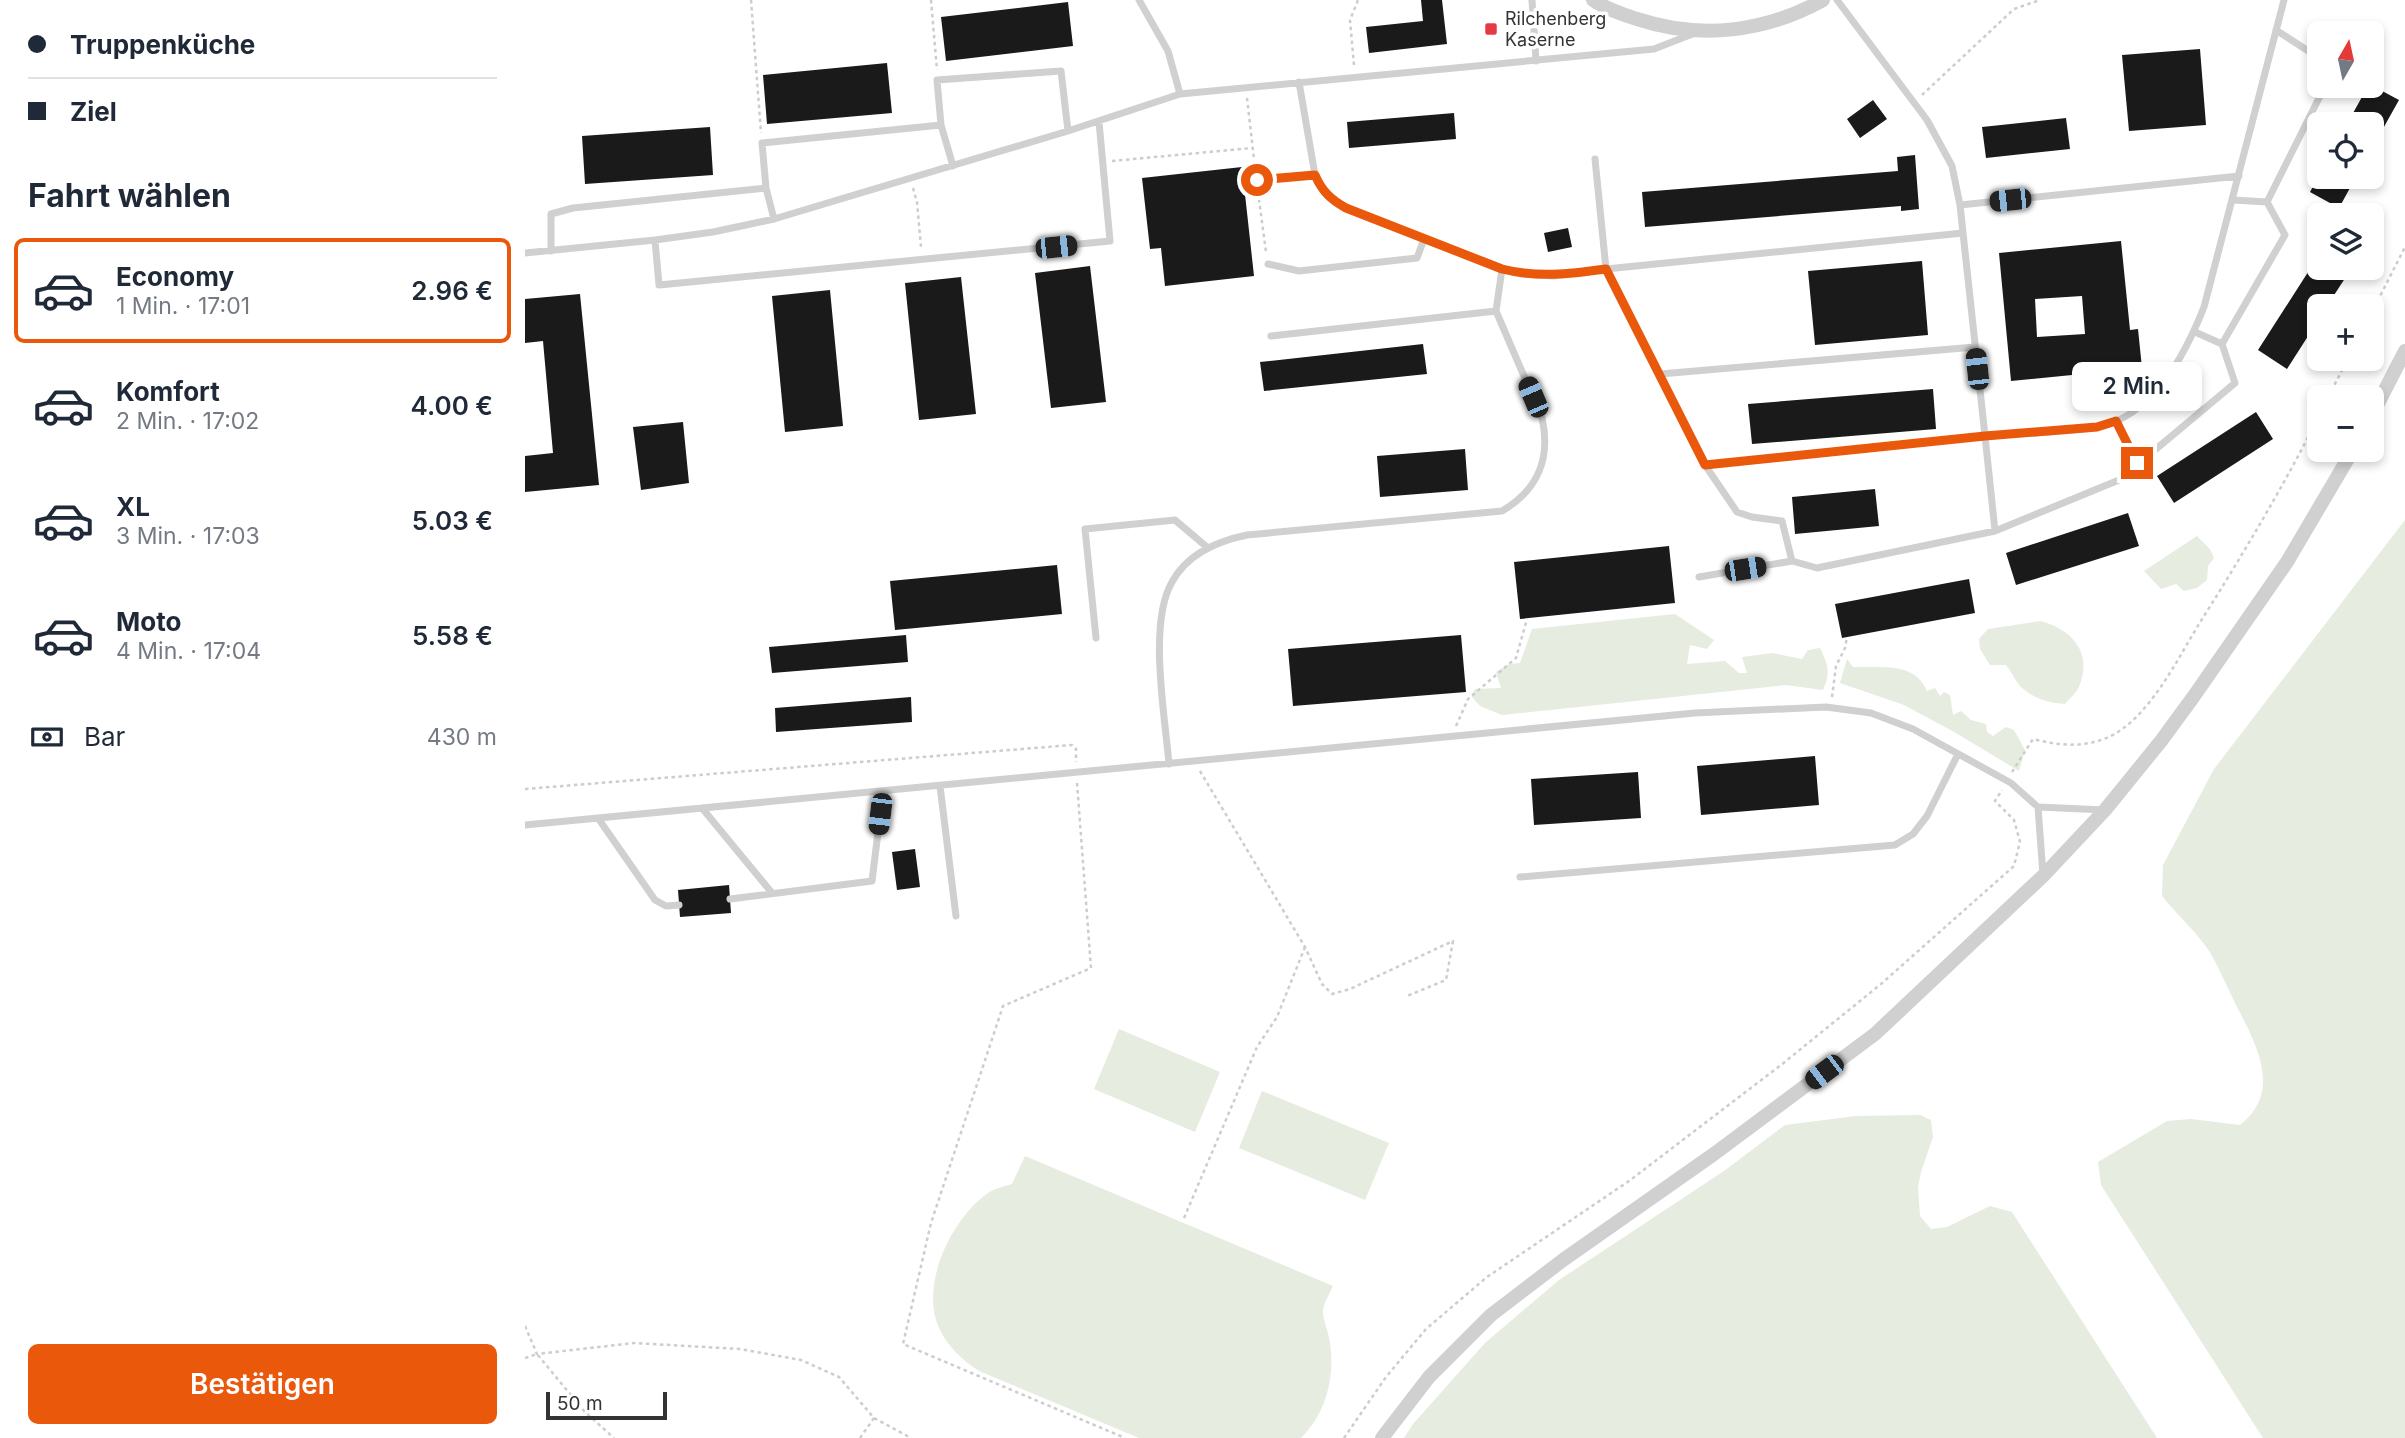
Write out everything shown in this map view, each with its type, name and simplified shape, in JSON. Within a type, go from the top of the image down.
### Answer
[{"type":"street","points":[[1593,0],[1651,24],[1697,32],[1719,32],[1760,25],[1804,11],[1823,0]]},
{"type":"street","points":[[2384,391],[2405,351]]},
{"type":"street","points":[[1382,1438],[1429,1377],[1491,1315],[1875,1034],[2043,876],[2105,810],[2161,741],[2287,562],[2346,462]]},
{"type":"lane","points":[[1139,0],[1168,51],[1180,94]]},
{"type":"lane","points":[[1532,0],[1536,61]]},
{"type":"lane","points":[[1837,0],[1927,120],[1952,166],[1960,205],[1995,531]]},
{"type":"lane","points":[[1705,465],[2097,427],[2116,421],[2137,409],[2171,373],[2195,332],[2204,307],[2284,0]]},
{"type":"lane","points":[[2276,30],[2307,50]]},
{"type":"lane","points":[[525,253],[655,240],[713,232],[774,219],[1099,122],[1180,94],[1654,49],[1697,32]]},
{"type":"lane","points":[[953,166],[941,125],[937,80],[1061,71],[1068,131]]},
{"type":"lane","points":[[1299,82],[1315,175],[1321,189],[1339,204],[1502,269],[1538,276],[1963,233]]},
{"type":"lane","points":[[2267,202],[2319,98]]},
{"type":"lane","points":[[655,240],[659,285],[1110,241],[1099,122]]},
{"type":"lane","points":[[774,219],[766,188],[762,143],[941,125]]},
{"type":"lane","points":[[1595,159],[1606,269],[1705,465],[1737,512],[1782,521],[1792,561]]},
{"type":"lane","points":[[1257,180],[1315,175]]},
{"type":"lane","points":[[1960,205],[2239,177]]},
{"type":"lane","points":[[551,251],[551,214],[573,208],[766,188]]},
{"type":"lane","points":[[2232,200],[2267,202]]},
{"type":"lane","points":[[2222,344],[2285,235],[2267,202]]},
{"type":"lane","points":[[1268,264],[1299,271],[1417,258],[1424,239]]},
{"type":"lane","points":[[1169,764],[1159,651],[1161,620],[1171,582],[1194,556],[1226,539],[1247,535],[1502,510],[1518,501],[1531,486],[1545,453],[1546,436],[1542,418],[1496,311],[1502,269]]},
{"type":"lane","points":[[1271,336],[1496,311]]},
{"type":"lane","points":[[1699,577],[1792,561],[1817,568],[1995,531],[2119,480],[2235,383],[2222,344],[2195,332]]},
{"type":"lane","points":[[1660,374],[1975,347]]},
{"type":"lane","points":[[2116,421],[2137,463]]},
{"type":"lane","points":[[1096,638],[1085,529],[1175,520],[1208,548]]},
{"type":"lane","points":[[525,825],[1695,713],[1831,708],[1871,713],[1913,729],[2007,781],[2038,807],[2105,810]]},
{"type":"lane","points":[[1520,877],[1895,845],[1913,834],[1927,816],[1958,754]]},
{"type":"lane","points":[[940,786],[956,916]]},
{"type":"lane","points":[[730,898],[872,881],[883,792]]},
{"type":"lane","points":[[2038,807],[2043,876]]},
{"type":"lane","points":[[702,808],[772,893]]},
{"type":"lane","points":[[598,818],[655,900],[666,906],[679,905]]},
{"type":"path","points":[[751,0],[762,143]]},
{"type":"path","points":[[931,0],[937,80]]},
{"type":"path","points":[[1355,77],[1350,20],[1358,0]]},
{"type":"path","points":[[1914,103],[2014,9],[2041,0]]},
{"type":"path","points":[[1102,162],[1253,148]]},
{"type":"path","points":[[909,177],[917,202],[922,261]]},
{"type":"path","points":[[2381,294],[2405,247]]},
{"type":"path","points":[[1344,1438],[1387,1377],[1436,1320],[1487,1277],[1629,1181],[1781,1065],[1881,984],[2014,866],[2020,842],[2014,820],[1995,801],[2033,739],[2060,746],[2087,744],[2112,735],[2145,707],[2237,563],[2307,438]]},
{"type":"path","points":[[1450,737],[1468,699],[1515,658],[1527,619]]},
{"type":"path","points":[[1831,708],[1836,666],[1847,637]]},
{"type":"path","points":[[525,789],[1072,745],[1076,749],[1091,968],[1003,1006],[931,1223],[903,1344],[1125,1438]]},
{"type":"path","points":[[1195,762],[1305,947],[1322,984],[1332,993],[1350,989],[1453,941],[1446,979],[1407,996]]},
{"type":"path","points":[[1184,1218],[1257,1047],[1277,1017],[1305,947]]},
{"type":"path","points":[[525,1326],[537,1354],[584,1411],[614,1438]]},
{"type":"path","points":[[525,1358],[537,1354],[634,1343],[752,1351],[801,1360],[839,1377],[873,1418],[911,1438]]},
{"type":"path","points":[[860,1438],[873,1418]]},
{"type":"shaded area","points":[[2405,520],[2405,1438],[2263,1438],[2101,1185],[2098,1162],[2167,1121],[2191,1119],[2240,1125],[2253,1112],[2261,1097],[2263,1082],[2257,1050],[2211,954],[2162,896],[2163,865],[2214,769]]},
{"type":"shaded area","points":[[2197,536],[2210,549],[2214,558],[2208,566],[2207,580],[2197,588],[2184,591],[2176,584],[2161,589],[2144,571]]},
{"type":"shaded area","points":[[1675,614],[1714,640],[1707,649],[1690,645],[1687,664],[1725,661],[1739,673],[1747,673],[1742,657],[1772,653],[1802,659],[1808,650],[1820,648],[1827,669],[1823,690],[1786,685],[1502,715],[1480,706],[1472,697],[1475,689],[1501,688],[1496,672],[1509,664],[1520,663],[1532,629]]},
{"type":"shaded area","points":[[2041,621],[2062,630],[2077,644],[2081,653],[2083,674],[2079,687],[2065,704],[2042,700],[2027,692],[2006,665],[1990,665],[1980,649],[1979,639],[1988,629]]},
{"type":"shaded area","points":[[1847,659],[1853,667],[1905,670],[1921,681],[1927,691],[1935,688],[1940,696],[1944,692],[1950,695],[1953,715],[1961,711],[1971,720],[1986,724],[1987,732],[1993,736],[2006,727],[2014,730],[2025,750],[2019,771],[1904,705],[1840,683]]},
{"type":"shaded area","points":[[1119,1029],[1220,1072],[1195,1132],[1094,1089]]},
{"type":"shaded area","points":[[1262,1091],[1389,1143],[1365,1200],[1239,1148]]},
{"type":"shaded area","points":[[1920,1115],[1931,1120],[1933,1137],[1918,1187],[1920,1216],[1931,1229],[1947,1227],[1990,1206],[2012,1212],[2157,1438],[1404,1438],[1413,1424],[1485,1343],[1559,1280],[1724,1171],[1785,1125],[1856,1116]]},
{"type":"shaded area","points":[[1025,1156],[1333,1286],[1323,1311],[1330,1343],[1330,1382],[1317,1418],[1301,1438],[1139,1438],[979,1371],[956,1352],[939,1328],[934,1310],[933,1291],[943,1252],[964,1216],[977,1202],[991,1191],[1012,1184]]},
{"type":"building","points":[[1421,0],[1442,0],[1447,44],[1369,53],[1366,27],[1423,21]]},
{"type":"building","points":[[1068,2],[1073,46],[946,61],[941,17]]},
{"type":"building","points":[[2200,49],[2206,125],[2129,131],[2122,55]]},
{"type":"building","points":[[887,63],[892,113],[767,124],[763,75]]},
{"type":"building","points":[[2384,92],[2399,100],[2384,127],[2384,112],[2354,112],[2361,98],[2384,98]]},
{"type":"building","points":[[1873,100],[1887,119],[1860,138],[1847,119]]},
{"type":"building","points":[[1454,113],[1456,139],[1349,148],[1347,122]]},
{"type":"building","points":[[2066,118],[2070,149],[1986,158],[1982,127]]},
{"type":"building","points":[[710,127],[713,175],[585,184],[582,136]]},
{"type":"building","points":[[1915,155],[1919,209],[1901,211],[1901,206],[1645,227],[1642,192],[1898,171],[1897,157]]},
{"type":"building","points":[[1242,167],[1254,276],[1165,286],[1161,248],[1150,249],[1142,178]]},
{"type":"building","points":[[2312,189],[2349,189],[2342,203],[2330,203],[2310,192]]},
{"type":"building","points":[[1568,228],[1572,247],[1548,252],[1544,233]]},
{"type":"building","points":[[2121,241],[2130,330],[2138,329],[2142,368],[2011,381],[1999,253]],"holes":[[[2082,296],[2085,334],[2037,337],[2035,299]]]},
{"type":"building","points":[[1922,261],[1928,335],[1815,345],[1808,271]]},
{"type":"building","points":[[1090,266],[1106,402],[1051,408],[1035,273]]},
{"type":"building","points":[[2307,274],[2307,280],[2344,280],[2335,294],[2307,294],[2307,338],[2287,369],[2258,350]]},
{"type":"building","points":[[961,277],[976,414],[919,420],[905,283]]},
{"type":"building","points":[[830,290],[843,426],[785,432],[772,296]]},
{"type":"building","points":[[580,294],[599,485],[525,492],[525,456],[553,453],[543,341],[525,343],[525,299]]},
{"type":"building","points":[[1423,344],[1427,374],[1264,391],[1260,362]]},
{"type":"building","points":[[1933,389],[1936,429],[1752,444],[1748,404]]},
{"type":"building","points":[[2256,412],[2273,439],[2174,503],[2157,476]]},
{"type":"building","points":[[683,422],[689,483],[641,490],[633,427]]},
{"type":"building","points":[[1465,449],[1468,490],[1380,497],[1377,456]]},
{"type":"building","points":[[1875,489],[1879,526],[1795,534],[1792,497]]},
{"type":"building","points":[[2128,513],[2139,546],[2016,585],[2006,553]]},
{"type":"building","points":[[1669,546],[1675,603],[1520,619],[1514,562]]},
{"type":"building","points":[[1057,565],[1062,614],[895,630],[890,581]]},
{"type":"building","points":[[1969,579],[1975,613],[1842,638],[1835,604]]},
{"type":"building","points":[[906,635],[908,662],[772,673],[769,647]]},
{"type":"building","points":[[1461,635],[1466,692],[1293,706],[1288,649]]},
{"type":"building","points":[[911,697],[912,722],[776,732],[775,708]]},
{"type":"building","points":[[1815,756],[1819,805],[1701,815],[1697,766]]},
{"type":"building","points":[[1638,772],[1641,818],[1534,825],[1531,779]]},
{"type":"building","points":[[915,849],[920,887],[897,890],[892,852]]},
{"type":"building","points":[[729,885],[731,913],[680,917],[678,890]]},
{"type":"place","name":"Rilchenberg Kaserne","points":[[1491,29]]},
{"type":"route","points":[[1257,180],[1315,175],[1321,189],[1332,200],[1346,208],[1521,274],[1554,276],[1606,269],[1705,465],[2097,427],[2116,421],[2137,463]]}]
